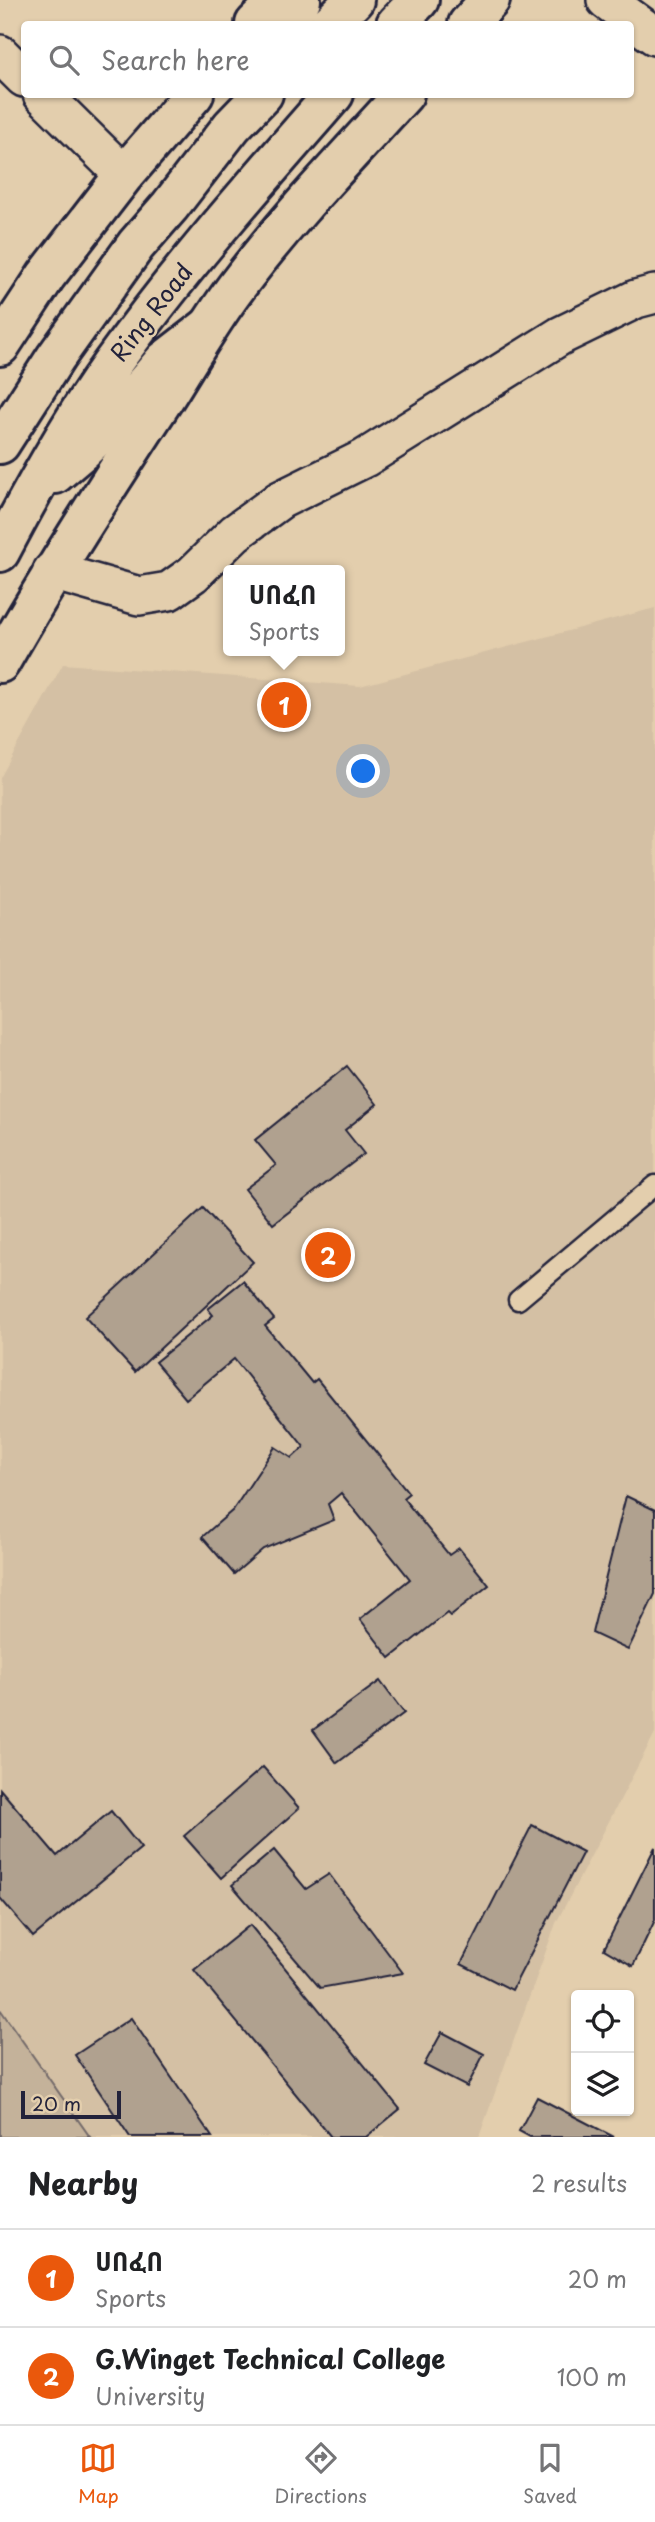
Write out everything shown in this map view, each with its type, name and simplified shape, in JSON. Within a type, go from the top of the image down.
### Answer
[{"type":"main road","points":[[258,21],[279,0]]},
{"type":"main road","points":[[287,21],[301,0]]},
{"type":"main road","points":[[333,21],[354,0]]},
{"type":"main road","points":[[471,21],[490,0]]},
{"type":"main road","points":[[0,346],[46,276],[124,175],[191,98]]},
{"type":"main road","name":"Ring Road","points":[[0,444],[56,357],[128,255],[170,206],[239,110],[257,98]]},
{"type":"main road","name":"Ring Road","points":[[0,552],[50,458],[111,364],[252,187],[330,98]]},
{"type":"main road","points":[[0,663],[52,571],[238,284],[400,98]]},
{"type":"main road","points":[[31,493],[82,451],[114,420],[164,361],[208,327]]},
{"type":"street","points":[[606,0],[655,36]]},
{"type":"street","points":[[0,54],[21,75]]},
{"type":"street","points":[[46,98],[124,175]]},
{"type":"street","points":[[52,571],[138,596],[169,591],[194,574],[235,533],[280,500],[365,458],[560,336],[635,299],[655,294]]},
{"type":"lane","points":[[518,1300],[655,1185]]},
{"type":"shaded area","points":[[655,608],[655,1733],[556,1923],[479,2137],[0,2137],[0,778],[63,664],[360,686]]},
{"type":"shaded area","points":[[0,2009],[90,2137],[0,2137]]},
{"type":"building","points":[[347,1066],[377,1104],[345,1130],[364,1154],[273,1224],[245,1189],[276,1165],[255,1140]]},
{"type":"building","points":[[203,1208],[253,1262],[135,1372],[85,1317]]},
{"type":"building","points":[[243,1281],[274,1319],[265,1326],[312,1383],[317,1379],[409,1493],[403,1498],[449,1555],[459,1548],[489,1585],[450,1616],[447,1613],[390,1658],[360,1619],[410,1579],[341,1493],[328,1504],[334,1520],[263,1549],[234,1574],[202,1537],[233,1510],[275,1447],[292,1458],[304,1447],[234,1359],[186,1399],[155,1362],[213,1315],[208,1309]]},
{"type":"building","points":[[626,1496],[655,1510],[655,1594],[628,1650],[592,1633]]},
{"type":"building","points":[[380,1681],[404,1713],[337,1763],[313,1730]]},
{"type":"building","points":[[263,1767],[299,1808],[221,1878],[184,1836]]},
{"type":"building","points":[[0,1789],[57,1856],[111,1811],[141,1848],[33,1937],[0,1898]]},
{"type":"building","points":[[532,1825],[583,1852],[512,1990],[461,1964]]},
{"type":"building","points":[[655,1847],[655,1920],[633,1966],[604,1949]]},
{"type":"building","points":[[274,1850],[306,1889],[329,1874],[403,1973],[320,1988],[232,1885]]},
{"type":"building","points":[[250,1925],[400,2109],[366,2137],[331,2137],[194,1970]]},
{"type":"building","points":[[131,2018],[212,2137],[130,2137],[75,2055]]},
{"type":"building","points":[[442,2032],[484,2054],[467,2087],[424,2065]]},
{"type":"building","points":[[537,2097],[614,2137],[530,2137],[519,2131]]},
{"type":"place","name":"ሀበፈበ","points":[[284,705]]},
{"type":"place","name":"G.Winget Technical College","points":[[328,1255]]}]
